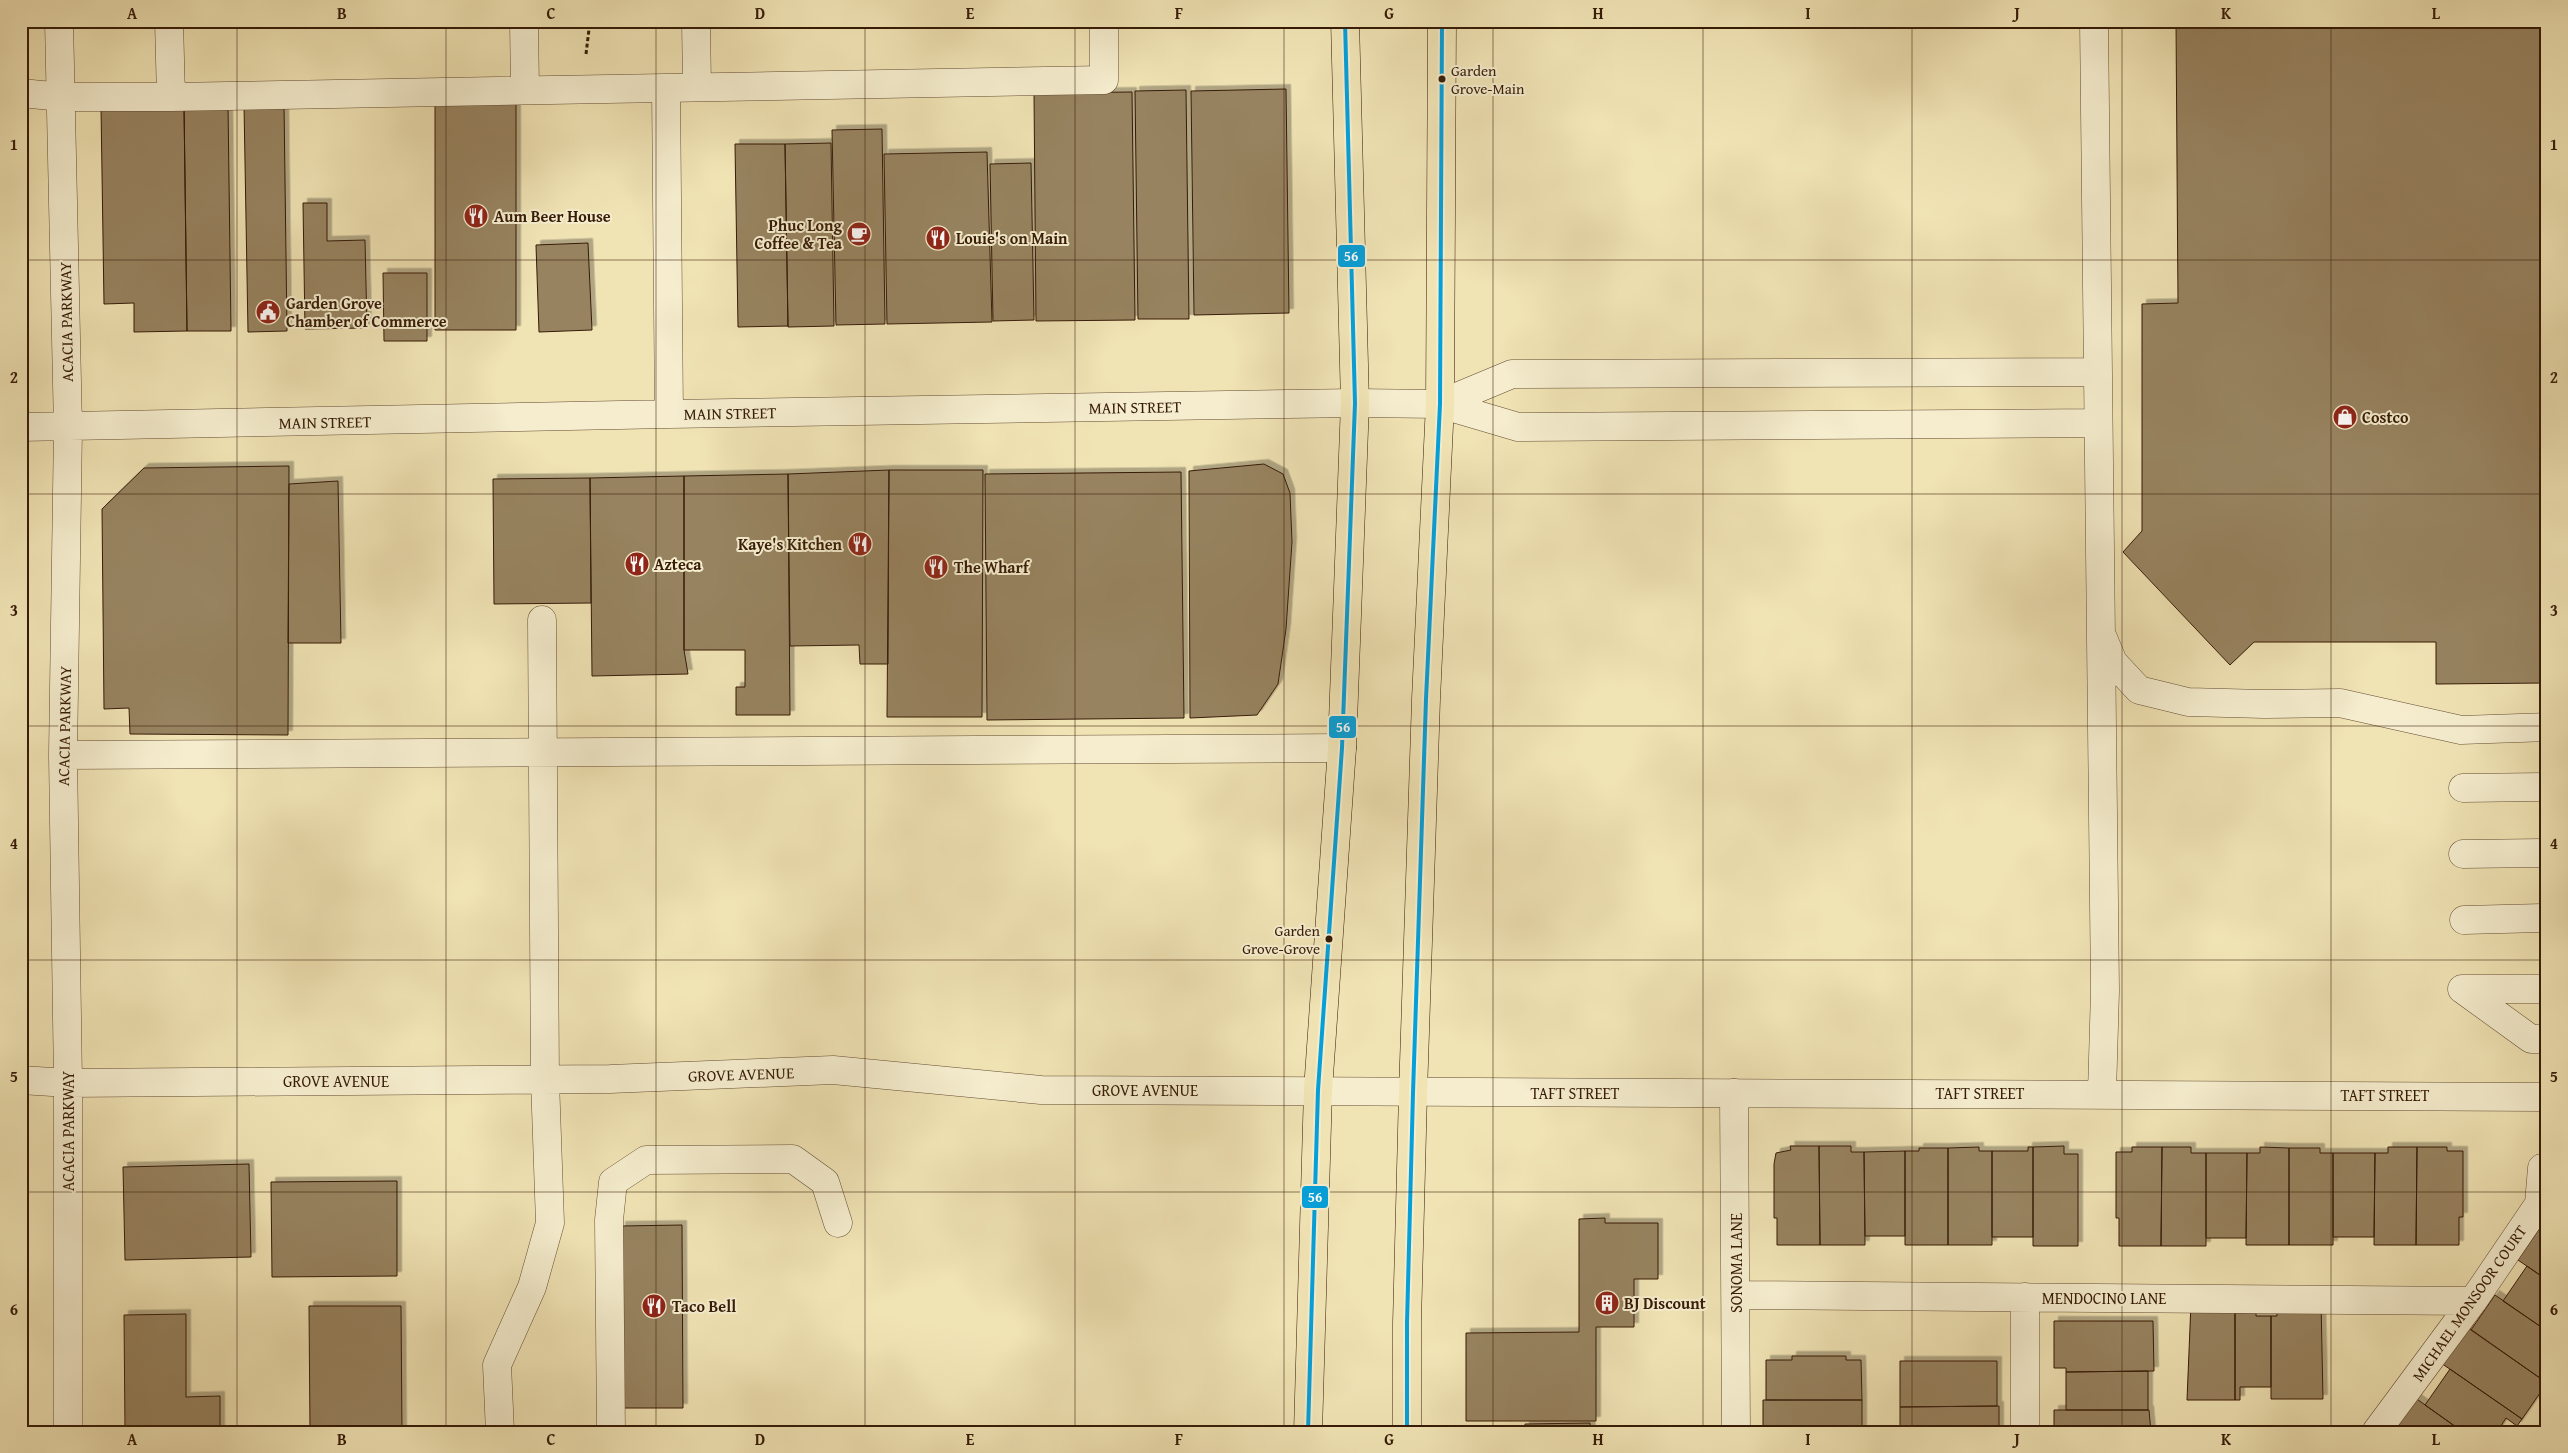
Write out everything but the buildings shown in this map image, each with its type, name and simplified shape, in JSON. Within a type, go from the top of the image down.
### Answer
[{"type":"main road","points":[[1308,1432],[1318,1090],[1342,748],[1355,404],[1345,21]]},
{"type":"main road","points":[[1407,1432],[1407,1323],[1413,1094],[1426,700],[1440,404],[1442,21]]},
{"type":"street","name":"ACACIA PARKWAY","points":[[59,21],[68,428],[63,755],[68,1083],[68,1432]]},
{"type":"street","points":[[169,21],[171,96]]},
{"type":"street","points":[[524,21],[525,90]]},
{"type":"street","points":[[696,21],[697,87]]},
{"type":"street","points":[[21,92],[62,97],[171,96],[1104,80],[1104,21]]},
{"type":"street","points":[[2094,21],[2105,981],[2102,1094]]},
{"type":"street","points":[[666,88],[669,414]]},
{"type":"street","points":[[1440,404],[1512,374],[2098,372]]},
{"type":"street","points":[[1440,404],[1518,427],[2098,423]]},
{"type":"street","name":"MAIN STREET","points":[[21,427],[68,428],[669,414],[1440,404]]},
{"type":"street","points":[[500,1432],[497,1365],[532,1287],[550,1223],[546,1080],[542,620]]},
{"type":"street","points":[[2101,632],[2113,662],[2139,690],[2188,702],[2264,704],[2340,702],[2461,730],[2547,727]]},
{"type":"street","points":[[63,755],[543,754],[1342,748]]},
{"type":"street","points":[[2463,788],[2547,787]]},
{"type":"street","points":[[2463,854],[2547,853]]},
{"type":"street","points":[[2464,920],[2547,918]]},
{"type":"street","points":[[2547,989],[2462,989],[2531,1039],[2547,1039]]},
{"type":"street","name":"GROVE AVENUE","points":[[21,1080],[68,1083],[546,1080],[833,1070],[1041,1090],[1318,1090],[1413,1094]]},
{"type":"street","name":"TAFT STREET","points":[[1413,1094],[2547,1096]]},
{"type":"street","name":"SONOMA LANE","points":[[1734,1094],[1736,1432]]},
{"type":"street","points":[[612,1432],[609,1220],[613,1182],[646,1160],[793,1159],[825,1182],[838,1223]]},
{"type":"street","name":"MICHAEL MONSOOR COURT","points":[[2376,1432],[2473,1300],[2539,1204],[2542,1168]]},
{"type":"street","name":"MENDOCINO LANE","points":[[1736,1295],[2473,1300]]},
{"type":"street","points":[[2025,1298],[2025,1432]]},
{"type":"transit line","name":"56","points":[[1308,1432],[1318,1090],[1342,748],[1355,403],[1345,21]]},
{"type":"transit line","name":"56","points":[[1407,1432],[1407,1323],[1413,1093],[1426,699],[1440,404],[1442,21]]},
{"type":"place","name":"Garden Grove-Main","points":[[1442,79]]},
{"type":"place","name":"Aum Beer House","points":[[476,216]]},
{"type":"place","name":"Phuc Long Coffee & Tea","points":[[859,234]]},
{"type":"place","name":"Louie's on Main","points":[[938,238]]},
{"type":"place","name":"Garden Grove Chamber of Commerce","points":[[268,312]]},
{"type":"place","name":"Costco","points":[[2345,417]]},
{"type":"place","name":"Kaye's Kitchen","points":[[860,544]]},
{"type":"place","name":"Azteca","points":[[637,564]]},
{"type":"place","name":"The Wharf","points":[[936,567]]},
{"type":"place","name":"Garden Grove-Grove","points":[[1329,939]]},
{"type":"place","name":"BJ Discount","points":[[1607,1303]]},
{"type":"place","name":"Taco Bell","points":[[654,1306]]}]
